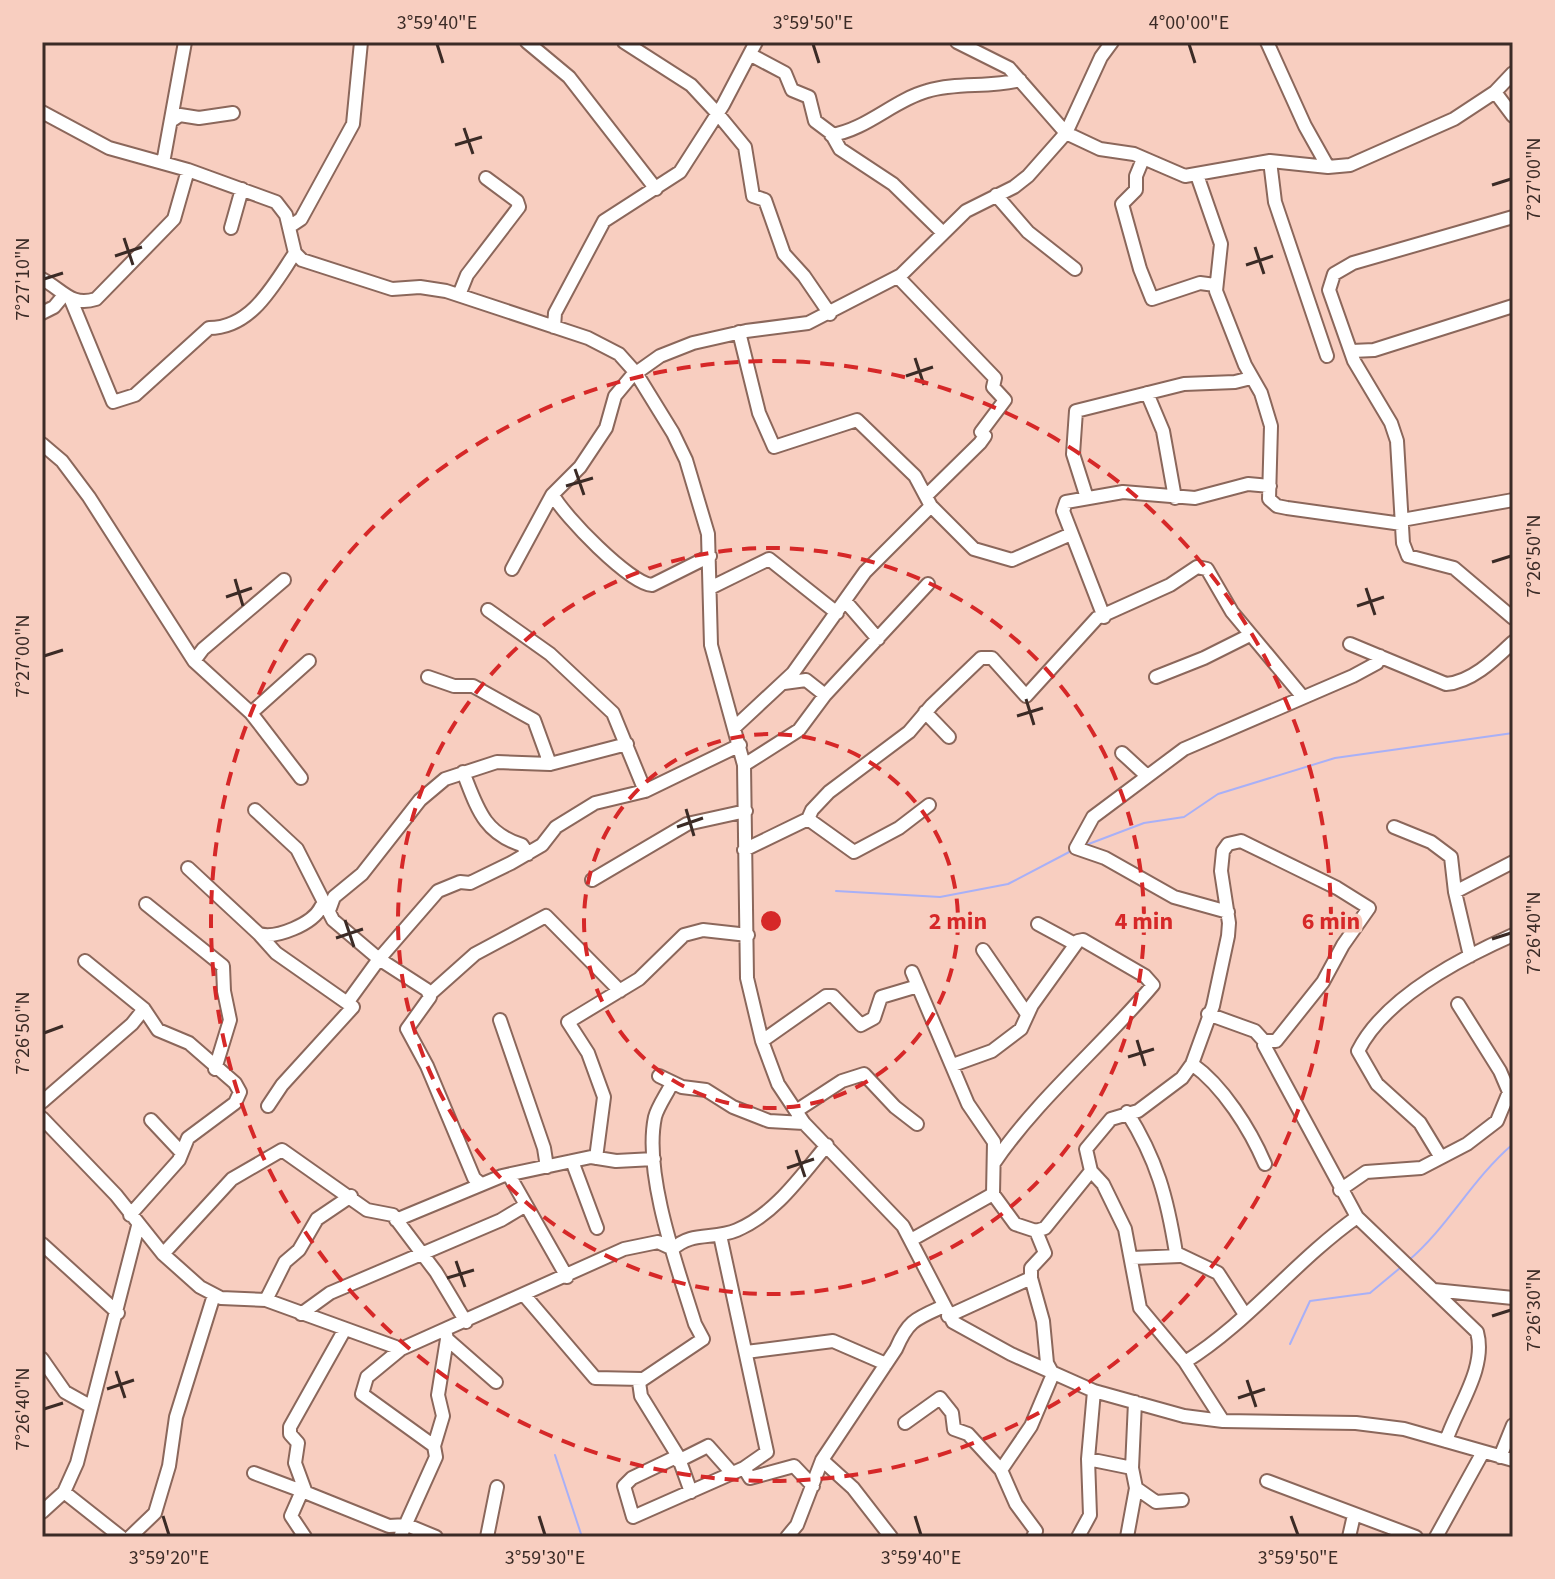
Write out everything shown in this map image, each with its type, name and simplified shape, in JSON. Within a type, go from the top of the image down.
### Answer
[{"type":"street","points":[[163,163],[185,42]]},
{"type":"street","points":[[289,227],[301,219],[353,124],[361,42]]},
{"type":"street","points":[[527,42],[569,77],[592,112],[656,189]]},
{"type":"street","points":[[624,42],[691,85],[745,147],[751,191],[755,197],[765,200],[784,254],[804,276],[830,314]]},
{"type":"street","points":[[554,327],[555,313],[604,221],[680,172],[756,42]]},
{"type":"street","points":[[957,42],[1004,64],[1066,133],[1100,149],[1143,159],[1173,173],[1197,175],[1270,161],[1328,167],[1350,165],[1454,119],[1495,92],[1513,73]]},
{"type":"street","points":[[512,569],[553,495],[580,467],[606,428],[615,396],[635,372],[675,349],[739,332],[795,326],[830,314],[898,277],[966,211],[1022,182],[1066,133],[1101,57],[1112,42]]},
{"type":"street","points":[[1267,42],[1305,126],[1328,167]]},
{"type":"street","points":[[751,55],[785,73],[792,90],[809,97],[815,121],[831,135],[841,150],[893,184],[942,232]]},
{"type":"street","points":[[831,135],[848,131],[931,90],[994,86],[1020,80]]},
{"type":"street","points":[[1495,92],[1513,116]]},
{"type":"street","points":[[42,112],[109,148],[188,170],[276,202],[286,215],[295,253],[302,260],[392,289],[420,287],[459,295],[588,338],[619,354],[635,372],[686,460],[710,556],[711,645],[744,765],[747,978],[762,1041],[778,1084],[804,1123],[903,1226],[945,1311],[957,1326],[1094,1391],[1184,1416],[1223,1421],[1356,1423],[1404,1429],[1507,1458],[1513,1425]]},
{"type":"street","points":[[171,121],[180,115],[199,118],[233,113]]},
{"type":"street","points":[[1143,159],[1136,176],[1136,190],[1122,204],[1140,269],[1152,299],[1200,283],[1215,285]]},
{"type":"street","points":[[1270,161],[1275,202],[1327,356]]},
{"type":"street","points":[[42,279],[67,297],[87,302],[104,293],[171,224],[177,214],[188,170]]},
{"type":"street","points":[[1197,175],[1221,244],[1215,285],[1251,378],[1261,393],[1271,426],[1269,499],[1277,506],[1402,522],[1513,500]]},
{"type":"street","points":[[459,295],[467,275],[519,207],[517,201],[486,178]]},
{"type":"street","points":[[231,228],[242,189]]},
{"type":"street","points":[[996,195],[1028,232],[1075,269]]},
{"type":"street","points":[[1513,217],[1372,256],[1334,274],[1329,290],[1357,369],[1394,432],[1408,556],[1454,568],[1513,618]]},
{"type":"street","points":[[67,297],[113,402],[135,395],[209,328],[221,328],[251,313],[295,253]]},
{"type":"street","points":[[735,727],[784,683],[865,572],[980,443],[985,436],[981,432],[1005,400],[993,387],[995,378],[898,277]]},
{"type":"street","points":[[42,313],[67,297]]},
{"type":"street","points":[[1352,351],[1374,350],[1513,306]]},
{"type":"street","points":[[739,332],[770,444],[774,447],[857,420],[915,476],[929,501],[974,549],[1002,560],[1012,560],[1071,534]]},
{"type":"street","points":[[1087,498],[1073,454],[1076,411],[1184,384],[1235,382],[1251,378]]},
{"type":"street","points":[[1147,393],[1163,431],[1175,498]]},
{"type":"street","points":[[42,444],[62,461],[89,497],[194,661],[251,713],[301,778]]},
{"type":"street","points":[[1104,617],[1071,534],[1064,506],[1072,498],[1123,492],[1195,498],[1248,484],[1270,486]]},
{"type":"street","points":[[553,495],[564,514],[620,568],[644,585],[652,585],[710,556]]},
{"type":"street","points":[[710,588],[769,559],[837,613]]},
{"type":"street","points":[[744,850],[808,819],[829,792],[904,736],[925,712],[986,656],[992,658],[1026,696],[1097,618],[1202,566],[1250,635],[1302,696]]},
{"type":"street","points":[[194,661],[203,649],[284,580]]},
{"type":"street","points":[[744,765],[799,730],[825,695],[928,584]]},
{"type":"street","points":[[846,602],[878,639]]},
{"type":"street","points":[[488,610],[550,654],[613,713],[645,791]]},
{"type":"street","points":[[1156,677],[1250,635]]},
{"type":"street","points":[[1350,644],[1446,684],[1462,681],[1487,666],[1513,642]]},
{"type":"street","points":[[1228,912],[1174,897],[1105,858],[1076,848],[1093,817],[1184,749],[1353,676],[1377,663],[1380,656]]},
{"type":"street","points":[[251,713],[309,661]]},
{"type":"street","points":[[428,677],[454,686],[473,686],[534,720],[550,764]]},
{"type":"street","points":[[784,683],[806,680],[825,695]]},
{"type":"street","points":[[925,712],[949,737]]},
{"type":"street","points":[[330,908],[334,897],[362,874],[420,800],[445,779],[497,762],[550,764],[627,744]]},
{"type":"street","points":[[347,1003],[379,959],[438,891],[486,877],[528,854],[542,845],[556,827],[595,803],[645,791],[740,745]]},
{"type":"street","points":[[1122,753],[1146,775]]},
{"type":"street","points":[[463,772],[480,814],[495,833],[502,839],[522,845],[528,854]]},
{"type":"street","points":[[808,819],[854,852],[899,828],[929,805]]},
{"type":"street","points":[[255,810],[297,849],[330,908],[333,920],[379,959],[424,986],[429,995]]},
{"type":"street","points":[[592,880],[687,824],[746,811]]},
{"type":"street","points":[[1394,827],[1444,849],[1451,857],[1455,892],[1470,956]]},
{"type":"street","points":[[1223,1421],[1185,1362],[1140,1308],[1125,1229],[1103,1184],[1091,1171],[1086,1149],[1111,1119],[1138,1111],[1174,1084],[1192,1064],[1213,1006],[1228,936],[1222,857],[1228,844],[1241,841],[1337,888],[1369,908],[1343,945],[1323,982],[1276,1041],[1264,1041]]},
{"type":"street","points":[[1455,892],[1513,862]]},
{"type":"street","points":[[188,868],[276,953],[353,1007],[282,1085],[268,1106]]},
{"type":"street","points":[[146,904],[223,966],[230,1020],[215,1069]]},
{"type":"street","points":[[259,934],[273,935],[290,927],[298,928],[311,920],[321,907],[330,908]]},
{"type":"street","points":[[481,1184],[474,1178],[427,1066],[407,1029],[429,995],[475,954],[546,916],[620,991]]},
{"type":"street","points":[[1038,924],[1075,944]]},
{"type":"street","points":[[596,1158],[604,1097],[591,1059],[568,1022],[650,970],[684,935],[703,930],[748,935]]},
{"type":"street","points":[[1440,1156],[1420,1123],[1377,1084],[1358,1051],[1382,1021],[1429,978],[1513,935]]},
{"type":"street","points":[[953,1065],[992,1051],[1021,1029],[1027,1014],[1075,944],[1083,940],[1145,976],[1153,985],[1115,1030],[1036,1107],[994,1163]]},
{"type":"street","points":[[983,950],[1027,1014]]},
{"type":"street","points":[[42,1512],[64,1492],[77,1463],[90,1406],[118,1313],[134,1220],[179,1160],[188,1138],[235,1103],[240,1095],[235,1083],[215,1069],[189,1043],[158,1030],[144,1009],[85,961]]},
{"type":"street","points":[[912,972],[968,1104],[994,1142],[993,1194],[1015,1224],[1036,1231],[1045,1228],[1091,1171]]},
{"type":"street","points":[[762,1041],[826,996],[833,996],[861,1025],[874,1018],[881,997],[918,986]]},
{"type":"street","points":[[1340,1190],[1366,1172],[1414,1170],[1467,1144],[1497,1121],[1509,1092],[1500,1071],[1458,1004]]},
{"type":"street","points":[[42,1102],[132,1024],[144,1009]]},
{"type":"street","points":[[1208,1014],[1255,1031],[1264,1041],[1265,1049],[1357,1217],[1468,1321],[1480,1345],[1477,1367],[1446,1441]]},
{"type":"street","points":[[500,1020],[544,1148],[547,1167]]},
{"type":"street","points":[[1192,1064],[1207,1074],[1222,1093],[1265,1164]]},
{"type":"street","points":[[796,1111],[842,1081],[864,1074],[895,1107],[917,1124]]},
{"type":"street","points":[[659,1076],[672,1083],[706,1090],[733,1107],[769,1121],[804,1123]]},
{"type":"street","points":[[672,1083],[655,1117],[654,1159],[661,1216],[695,1324],[703,1339],[642,1379],[638,1386],[678,1458],[691,1492]]},
{"type":"street","points":[[1127,1112],[1150,1150],[1168,1200],[1176,1253],[1218,1273],[1244,1313]]},
{"type":"street","points":[[42,1118],[116,1195],[163,1254],[214,1295],[266,1300],[401,1349]]},
{"type":"street","points":[[151,1120],[181,1152]]},
{"type":"street","points":[[673,1249],[684,1238],[720,1235],[754,1221],[777,1202],[827,1145]]},
{"type":"street","points":[[163,1254],[232,1179],[276,1152],[288,1153],[367,1210],[393,1215],[466,1322]]},
{"type":"street","points":[[396,1220],[509,1175],[596,1158],[654,1159]]},
{"type":"street","points":[[572,1161],[597,1228]]},
{"type":"street","points":[[509,1175],[567,1277]]},
{"type":"street","points":[[911,1240],[993,1194]]},
{"type":"street","points":[[266,1300],[285,1262],[299,1250],[322,1212],[351,1196]]},
{"type":"street","points":[[301,1314],[330,1293],[501,1220],[526,1205]]},
{"type":"street","points":[[1185,1362],[1217,1342],[1323,1241],[1357,1217]]},
{"type":"street","points":[[1036,1231],[1045,1253],[1031,1268],[1031,1278],[1043,1321],[1047,1363],[1053,1374]]},
{"type":"street","points":[[720,1235],[767,1452],[738,1471],[633,1517],[623,1491],[632,1478],[708,1446],[738,1471],[750,1478],[794,1466],[813,1486]]},
{"type":"street","points":[[434,1446],[362,1394],[367,1377],[401,1349],[446,1335],[466,1322],[624,1249],[658,1242],[673,1249]]},
{"type":"street","points":[[42,1244],[118,1313]]},
{"type":"street","points":[[1132,1258],[1180,1256]]},
{"type":"street","points":[[791,1536],[822,1460],[912,1321],[1031,1278]]},
{"type":"street","points":[[1434,1290],[1513,1298]]},
{"type":"street","points":[[130,1537],[155,1513],[169,1466],[176,1417],[214,1295]]},
{"type":"street","points":[[525,1296],[595,1378],[642,1379]]},
{"type":"street","points":[[305,1537],[291,1516],[304,1492],[295,1463],[298,1443],[290,1434],[290,1427],[345,1329]]},
{"type":"street","points":[[446,1335],[496,1382]]},
{"type":"street","points":[[404,1531],[436,1457],[434,1446],[442,1422],[438,1395],[446,1335]]},
{"type":"street","points":[[746,1352],[833,1341],[886,1364]]},
{"type":"street","points":[[42,1359],[65,1392],[90,1406]]},
{"type":"street","points":[[1001,1470],[1031,1426],[1053,1374]]},
{"type":"street","points":[[1078,1537],[1090,1515],[1088,1459],[1094,1391]]},
{"type":"street","points":[[905,1423],[940,1398],[952,1413],[954,1429],[968,1434],[1001,1470],[1009,1491],[1038,1535]]},
{"type":"street","points":[[1127,1537],[1136,1488],[1132,1468],[1135,1402]]},
{"type":"street","points":[[1436,1537],[1483,1452]]},
{"type":"street","points":[[1088,1459],[1132,1468]]},
{"type":"street","points":[[822,1460],[853,1488],[891,1537]]},
{"type":"street","points":[[254,1473],[389,1526],[436,1537]]},
{"type":"street","points":[[1267,1481],[1416,1537]]},
{"type":"street","points":[[487,1537],[497,1487]]},
{"type":"street","points":[[1136,1488],[1156,1502],[1182,1500]]},
{"type":"street","points":[[64,1492],[121,1537]]},
{"type":"street","points":[[1349,1537],[1354,1515]]},
{"type":"waterway","points":[[1086,845],[1144,823],[1184,817],[1218,794],[1335,758],[1513,733]]},
{"type":"waterway","points":[[836,891],[940,897],[1008,884],[1073,850]]},
{"type":"waterway","points":[[1408,1261],[1513,1144]]},
{"type":"waterway","points":[[1290,1344],[1310,1301],[1370,1293],[1400,1268]]},
{"type":"waterway","points":[[555,1455],[582,1537]]}]
